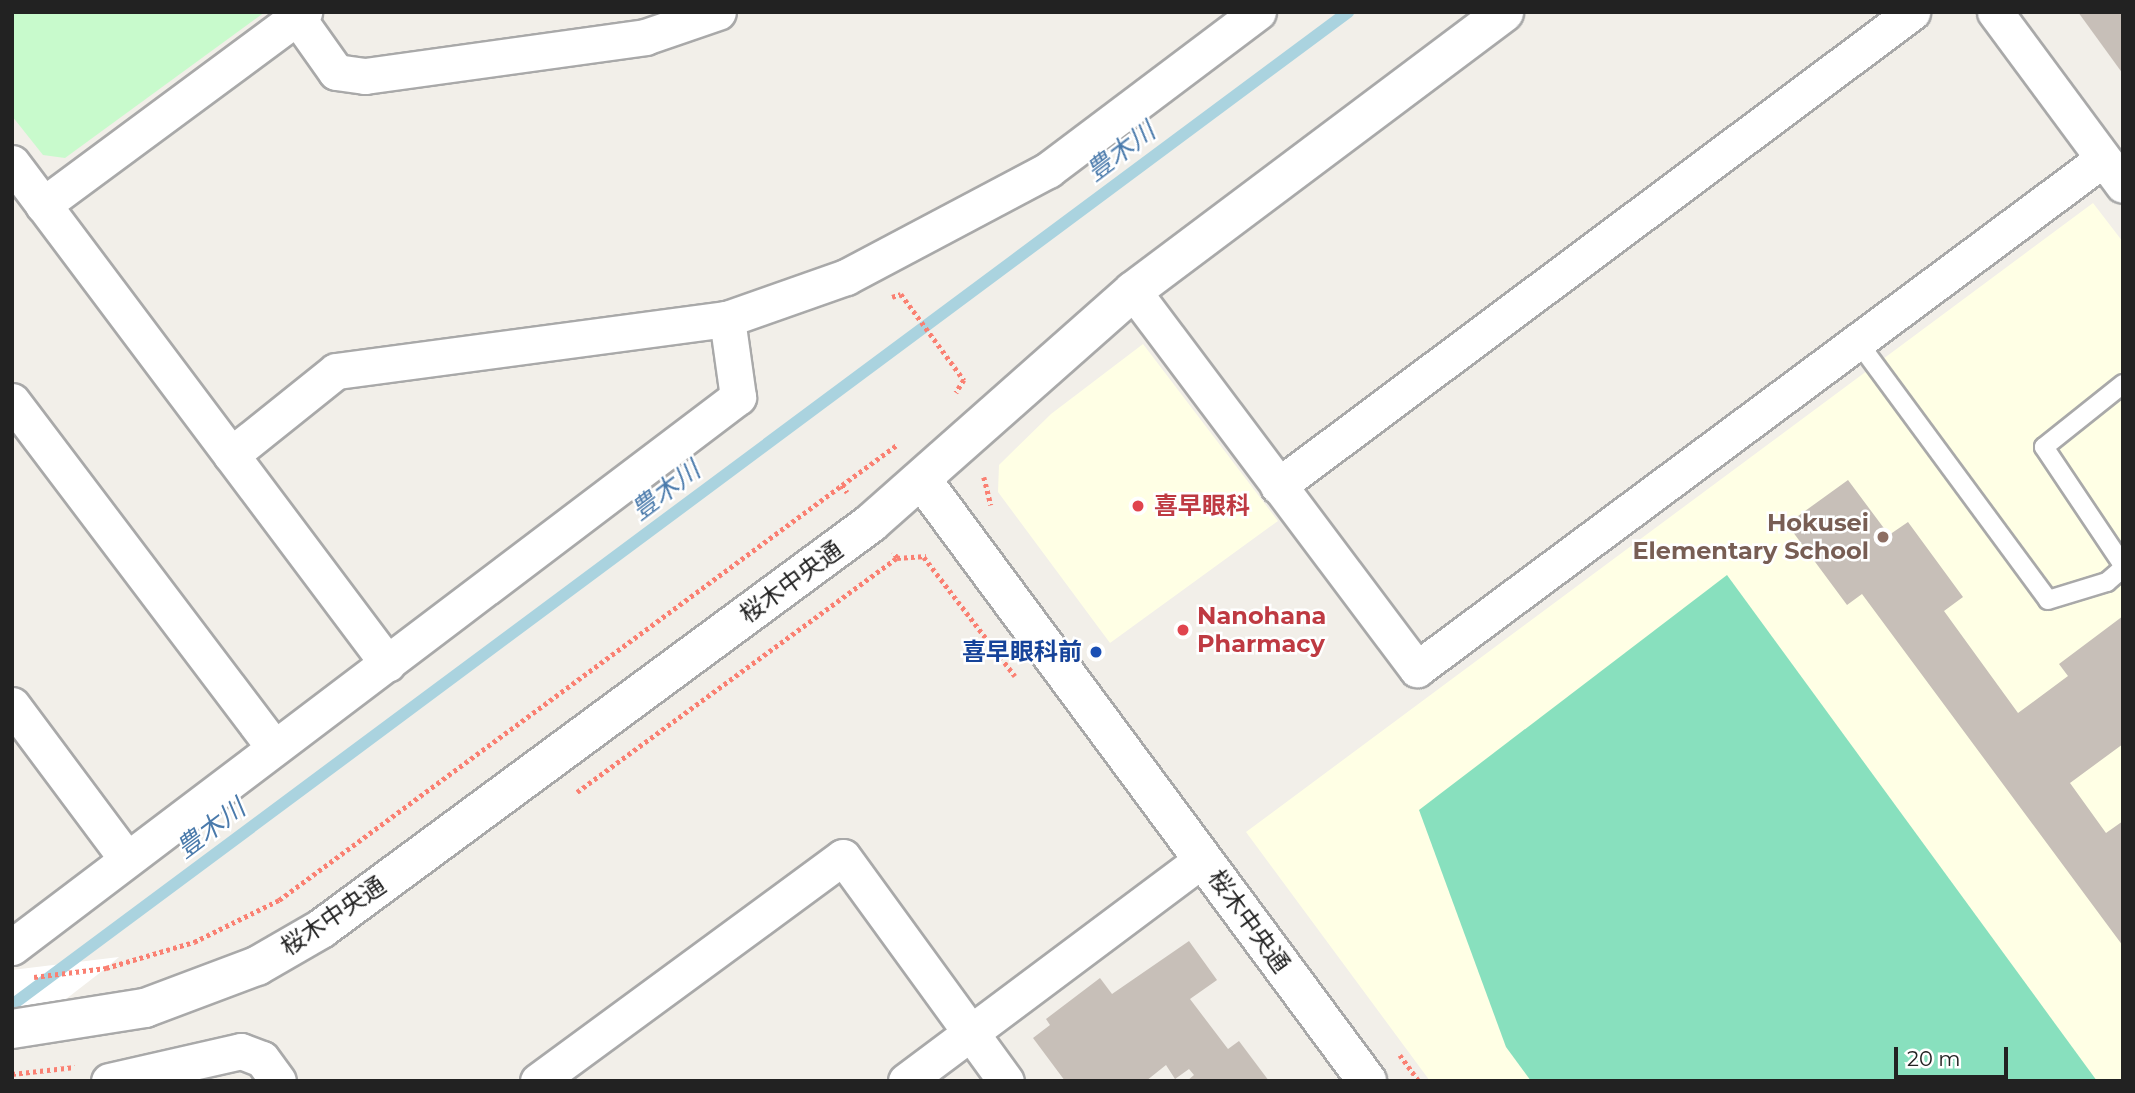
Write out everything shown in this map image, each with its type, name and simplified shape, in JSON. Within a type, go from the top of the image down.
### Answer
[{"type":"street","points":[[44,205],[300,15],[336,72],[365,76],[645,37],[718,12]]},
{"type":"street","points":[[230,455],[336,371],[727,319],[846,277],[1048,170],[1258,12]]},
{"type":"street","points":[[922,480],[1133,291],[1504,12]]},
{"type":"street","points":[[1278,486],[1912,12]]},
{"type":"street","points":[[1133,291],[1417,669],[1858,342],[2113,172],[1995,12]]},
{"type":"street","points":[[12,163],[388,664]]},
{"type":"street","points":[[19,963],[126,858],[388,664],[738,397],[727,319]]},
{"type":"street","points":[[12,401],[274,747]]},
{"type":"street","name":"桜木中央通","points":[[20,1029],[145,1008],[257,966],[321,929],[922,480],[1367,1081]]},
{"type":"street","points":[[12,705],[126,858]]},
{"type":"street","points":[[538,1081],[843,857],[1006,1081]]},
{"type":"street","points":[[906,1081],[1203,859]]},
{"type":"street","points":[[109,1081],[241,1051],[262,1059],[278,1081]]},
{"type":"lane","points":[[1858,342],[2048,600],[2107,582],[2123,566],[2044,447],[2123,384]]},
{"type":"path","points":[[907,310],[936,345]]},
{"type":"path","points":[[19,963],[106,968]]},
{"type":"shaded area","name":"Hokusei Elementary School","points":[[2093,203],[2123,242],[2123,1081],[1430,1081],[1246,832]]},
{"type":"shaded area","name":"喜早眼科","points":[[1143,344],[1278,521],[1110,643],[998,492],[999,465],[1051,414]]},
{"type":"green space","points":[[12,12],[265,12],[65,158],[43,155],[12,116]]},
{"type":"green space","points":[[1727,575],[2097,1081],[1531,1081],[1506,1047],[1419,810]]},
{"type":"pier","points":[[119,957],[106,968],[12,1041],[12,970]]},
{"type":"building","points":[[2078,12],[2123,12],[2123,74]]},
{"type":"building","points":[[1848,480],[1889,535],[1908,522],[1963,597],[1944,611],[2018,713],[2068,676],[2059,664],[2123,616],[2123,744],[2070,783],[2106,833],[2123,821],[2123,946],[1862,594],[1847,605],[1787,524]]},
{"type":"building","points":[[1189,941],[1217,980],[1190,999],[1228,1049],[1239,1041],[1269,1081],[1187,1081],[1194,1075],[1189,1069],[1175,1079],[1166,1065],[1146,1081],[1065,1081],[1033,1038],[1050,1025],[1046,1019],[1100,978],[1112,994]]},
{"type":"waterway","name":"豊木川","points":[[12,1005],[1348,12]]},
{"type":"place","name":"喜早眼科","points":[[1138,506]]},
{"type":"place","name":"Hokusei Elementary School","points":[[1883,537]]},
{"type":"place","name":"Nanohana Pharmacy","points":[[1183,630]]},
{"type":"place","name":"喜早眼科前","points":[[1096,652]]}]
